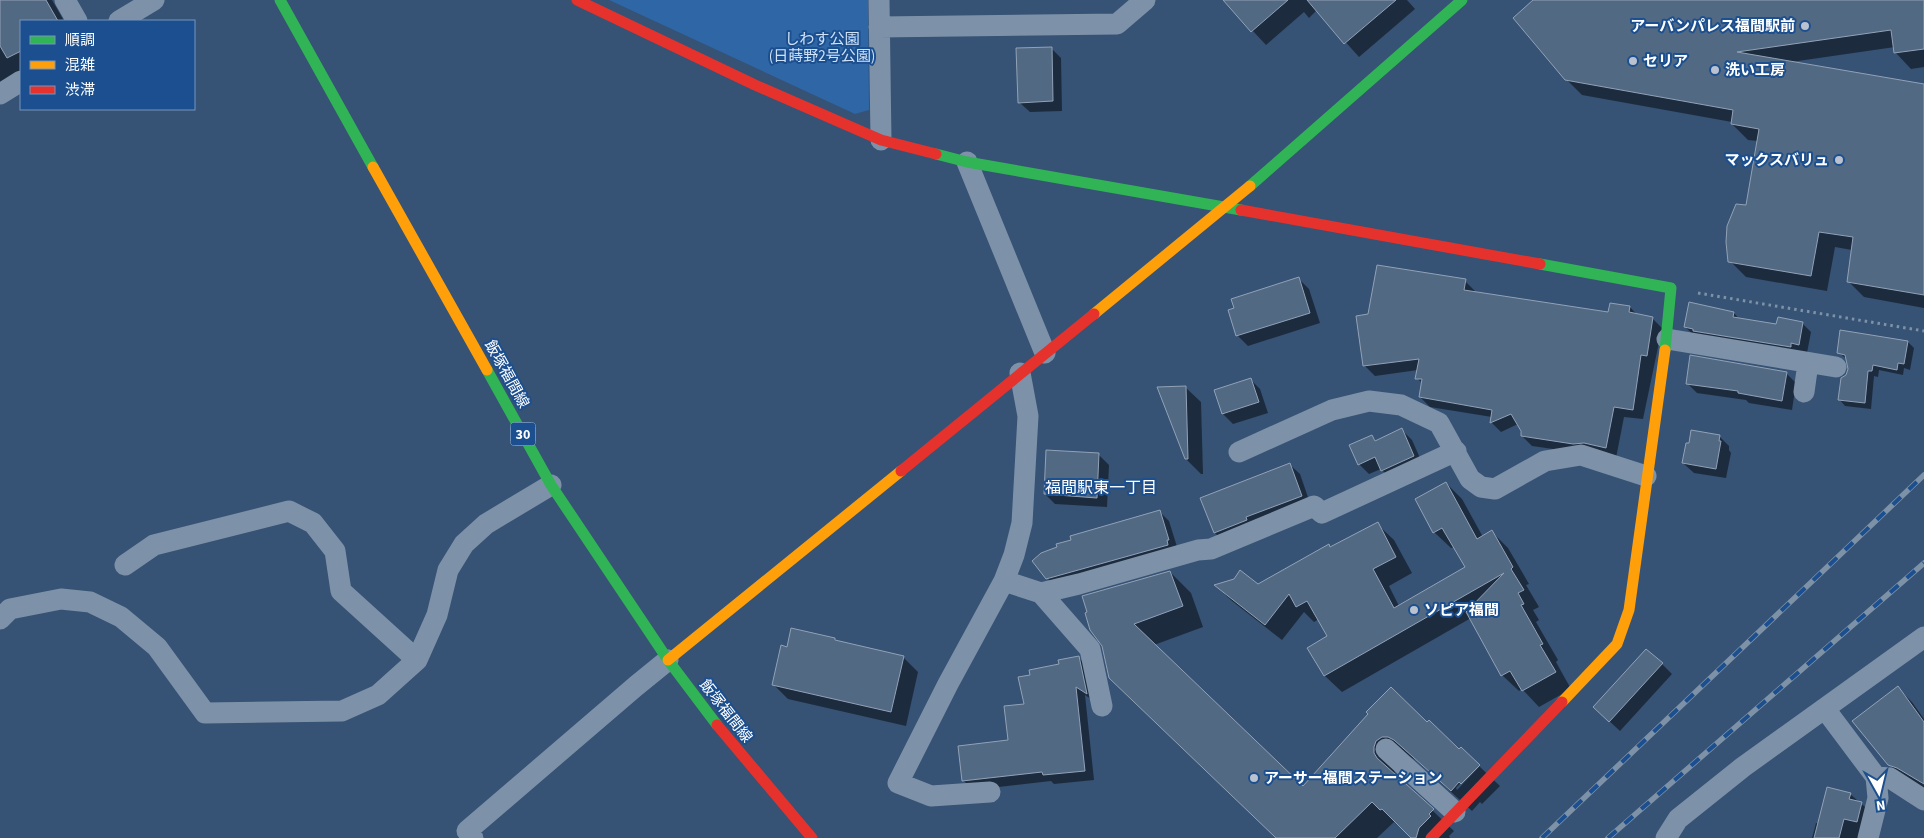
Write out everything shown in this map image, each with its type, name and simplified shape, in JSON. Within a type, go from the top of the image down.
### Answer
[{"type":"street","points":[[65,0],[76,20]]},
{"type":"street","points":[[121,20],[154,0]]},
{"type":"street","name":"飯塚福間線","points":[[280,0],[551,485],[668,660],[731,744],[812,838]]},
{"type":"street","points":[[577,0],[755,85],[881,140],[967,162],[1671,288],[1666,339],[1629,610],[1617,644],[1431,838]]},
{"type":"street","points":[[879,0],[881,140]]},
{"type":"street","points":[[879,26],[1117,24],[1144,0]]},
{"type":"street","points":[[473,838],[467,831],[636,686],[1226,207],[1460,0]]},
{"type":"street","points":[[0,94],[20,82]]},
{"type":"street","points":[[967,162],[1045,353]]},
{"type":"street","points":[[1666,339],[1836,367]]},
{"type":"street","points":[[1804,392],[1808,363]]},
{"type":"street","points":[[990,792],[931,796],[898,783],[948,684],[1004,582],[1014,555],[1022,523],[1028,416],[1020,374]]},
{"type":"street","points":[[1239,452],[1332,410],[1369,401],[1400,405],[1439,423],[1470,479],[1481,487],[1495,489],[1545,461],[1581,455],[1646,476]]},
{"type":"street","points":[[1004,582],[1041,593],[1198,550],[1211,549],[1314,506],[1322,513],[1456,451]]},
{"type":"street","points":[[0,619],[10,609],[61,599],[90,602],[121,617],[157,647],[205,713],[342,711],[378,695],[417,660],[437,615],[448,570],[464,544],[486,524],[551,485]]},
{"type":"street","points":[[125,565],[154,545],[289,510],[313,524],[335,551],[341,591],[417,660]]},
{"type":"street","points":[[1041,593],[1090,649],[1102,706]]},
{"type":"street","points":[[1666,838],[1678,818],[1743,767],[1924,637]]},
{"type":"street","points":[[1824,709],[1876,776],[1878,798],[1868,838]]},
{"type":"street","points":[[1386,749],[1455,812]]},
{"type":"street","points":[[1876,776],[1890,778],[1924,800]]},
{"type":"path","points":[[1671,288],[1924,331]]},
{"type":"green space","name":"しわす公園 (日蒔野2号公園)","points":[[609,0],[868,0],[869,110],[855,114]]},
{"type":"building","points":[[0,0],[46,0],[57,20],[20,20],[20,52],[7,58],[0,46]]},
{"type":"building","points":[[1223,0],[1288,0],[1251,32]]},
{"type":"building","points":[[1307,0],[1396,0],[1344,44]]},
{"type":"building","points":[[1533,0],[1924,0],[1924,49],[1894,53],[1891,30],[1737,52],[1924,84],[1924,295],[1847,282],[1853,237],[1819,232],[1811,276],[1728,262],[1727,226],[1736,204],[1746,205],[1759,129],[1731,124],[1733,110],[1565,80],[1513,18]]},
{"type":"building","points":[[1052,47],[1053,101],[1018,103],[1016,48]]},
{"type":"building","points":[[1377,265],[1466,279],[1464,290],[1608,312],[1610,303],[1630,306],[1629,312],[1653,317],[1647,356],[1641,355],[1633,410],[1614,407],[1606,448],[1584,443],[1573,444],[1521,436],[1521,431],[1511,414],[1490,423],[1492,410],[1419,397],[1422,379],[1415,379],[1419,359],[1363,366],[1356,316],[1368,314]]},
{"type":"building","points":[[1299,277],[1310,313],[1236,336],[1228,310],[1234,308],[1231,299]]},
{"type":"building","points":[[1689,302],[1734,312],[1733,317],[1776,324],[1778,317],[1803,322],[1799,345],[1791,343],[1791,347],[1693,331],[1693,329],[1684,327]]},
{"type":"building","points":[[1840,330],[1908,341],[1904,364],[1898,363],[1897,370],[1873,365],[1872,371],[1868,371],[1865,403],[1838,400],[1841,378],[1846,375],[1848,369],[1845,355],[1837,353]]},
{"type":"building","points":[[1690,355],[1787,372],[1782,401],[1738,393],[1738,391],[1686,384]]},
{"type":"building","points":[[1251,378],[1259,402],[1222,414],[1214,390]]},
{"type":"building","points":[[1186,386],[1188,459],[1185,459],[1157,387]]},
{"type":"building","points":[[1402,428],[1414,456],[1381,471],[1375,457],[1358,465],[1349,445],[1372,435],[1375,441]]},
{"type":"building","points":[[1691,430],[1720,435],[1719,441],[1721,441],[1716,469],[1682,463]]},
{"type":"building","points":[[1046,450],[1099,453],[1097,498],[1044,494]]},
{"type":"building","points":[[1290,463],[1302,496],[1246,517],[1247,520],[1214,533],[1200,498]]},
{"type":"building","points":[[1446,482],[1477,539],[1492,530],[1513,567],[1511,569],[1524,590],[1518,593],[1524,604],[1521,605],[1543,644],[1540,645],[1556,672],[1522,691],[1510,671],[1501,676],[1466,612],[1504,573],[1324,676],[1307,648],[1327,636],[1307,601],[1296,607],[1289,594],[1265,625],[1214,585],[1234,579],[1240,570],[1258,584],[1329,544],[1330,547],[1378,522],[1396,557],[1373,569],[1394,608],[1465,567],[1442,528],[1433,533],[1415,499]]},
{"type":"building","points":[[1160,510],[1169,540],[1167,540],[1168,545],[1046,579],[1032,561],[1041,553],[1057,547],[1056,544],[1071,540],[1070,536]]},
{"type":"building","points":[[1170,571],[1183,606],[1134,624],[1303,786],[1368,714],[1366,712],[1391,687],[1427,722],[1429,720],[1459,749],[1461,747],[1480,765],[1451,791],[1394,740],[1382,737],[1376,741],[1374,747],[1374,753],[1377,758],[1434,809],[1429,814],[1431,816],[1419,828],[1416,838],[1411,838],[1382,809],[1380,810],[1372,802],[1335,838],[1276,838],[1109,678],[1102,646],[1090,630],[1082,596]]},
{"type":"building","points":[[791,628],[904,656],[891,712],[772,685],[781,645],[787,647]]},
{"type":"building","points":[[1646,649],[1663,663],[1609,722],[1593,707]]},
{"type":"building","points":[[1079,656],[1087,694],[1076,687],[1085,771],[1043,775],[1042,772],[962,781],[958,746],[1008,740],[1004,706],[1024,704],[1018,677],[1030,675],[1029,670],[1059,664],[1058,660]]},
{"type":"building","points":[[1898,686],[1924,722],[1924,784],[1897,768],[1888,765],[1852,721]]},
{"type":"building","points":[[1827,787],[1851,793],[1849,799],[1862,802],[1857,822],[1844,819],[1839,838],[1814,838]]},
{"type":"railway","points":[[1542,838],[1924,475]]},
{"type":"railway","points":[[1608,838],[1924,563]]},
{"type":"traffic: fast","points":[[280,0],[373,167]]},
{"type":"traffic: fast","points":[[1250,186],[1462,0]]},
{"type":"traffic: fast","points":[[936,154],[967,162],[1241,210]]},
{"type":"traffic: fast","points":[[1540,264],[1671,288],[1665,350]]},
{"type":"traffic: fast","points":[[487,370],[551,485],[668,660],[717,725]]},
{"type":"traffic: slow","points":[[373,167],[487,370]]},
{"type":"traffic: slow","points":[[1094,314],[1250,186]]},
{"type":"traffic: slow","points":[[1562,702],[1617,644],[1629,610],[1665,350]]},
{"type":"traffic: slow","points":[[668,660],[901,471]]},
{"type":"traffic: jam","points":[[577,0],[755,85],[881,140],[936,154]]},
{"type":"traffic: jam","points":[[1241,210],[1540,264]]},
{"type":"traffic: jam","points":[[901,471],[1094,314]]},
{"type":"traffic: jam","points":[[1431,838],[1562,702]]},
{"type":"traffic: jam","points":[[717,725],[812,838]]},
{"type":"place","name":"アーバンパレス福間駅前","points":[[1805,26]]},
{"type":"place","name":"セリア","points":[[1633,61]]},
{"type":"place","name":"洗い工房","points":[[1715,70]]},
{"type":"place","name":"マックスバリュ","points":[[1839,160]]},
{"type":"place","name":"ソピア福間","points":[[1414,610]]},
{"type":"place","name":"アーサー福間ステーション","points":[[1254,778]]},
{"type":"district","name":"福間駅東一丁目","points":[[1101,487]]}]
